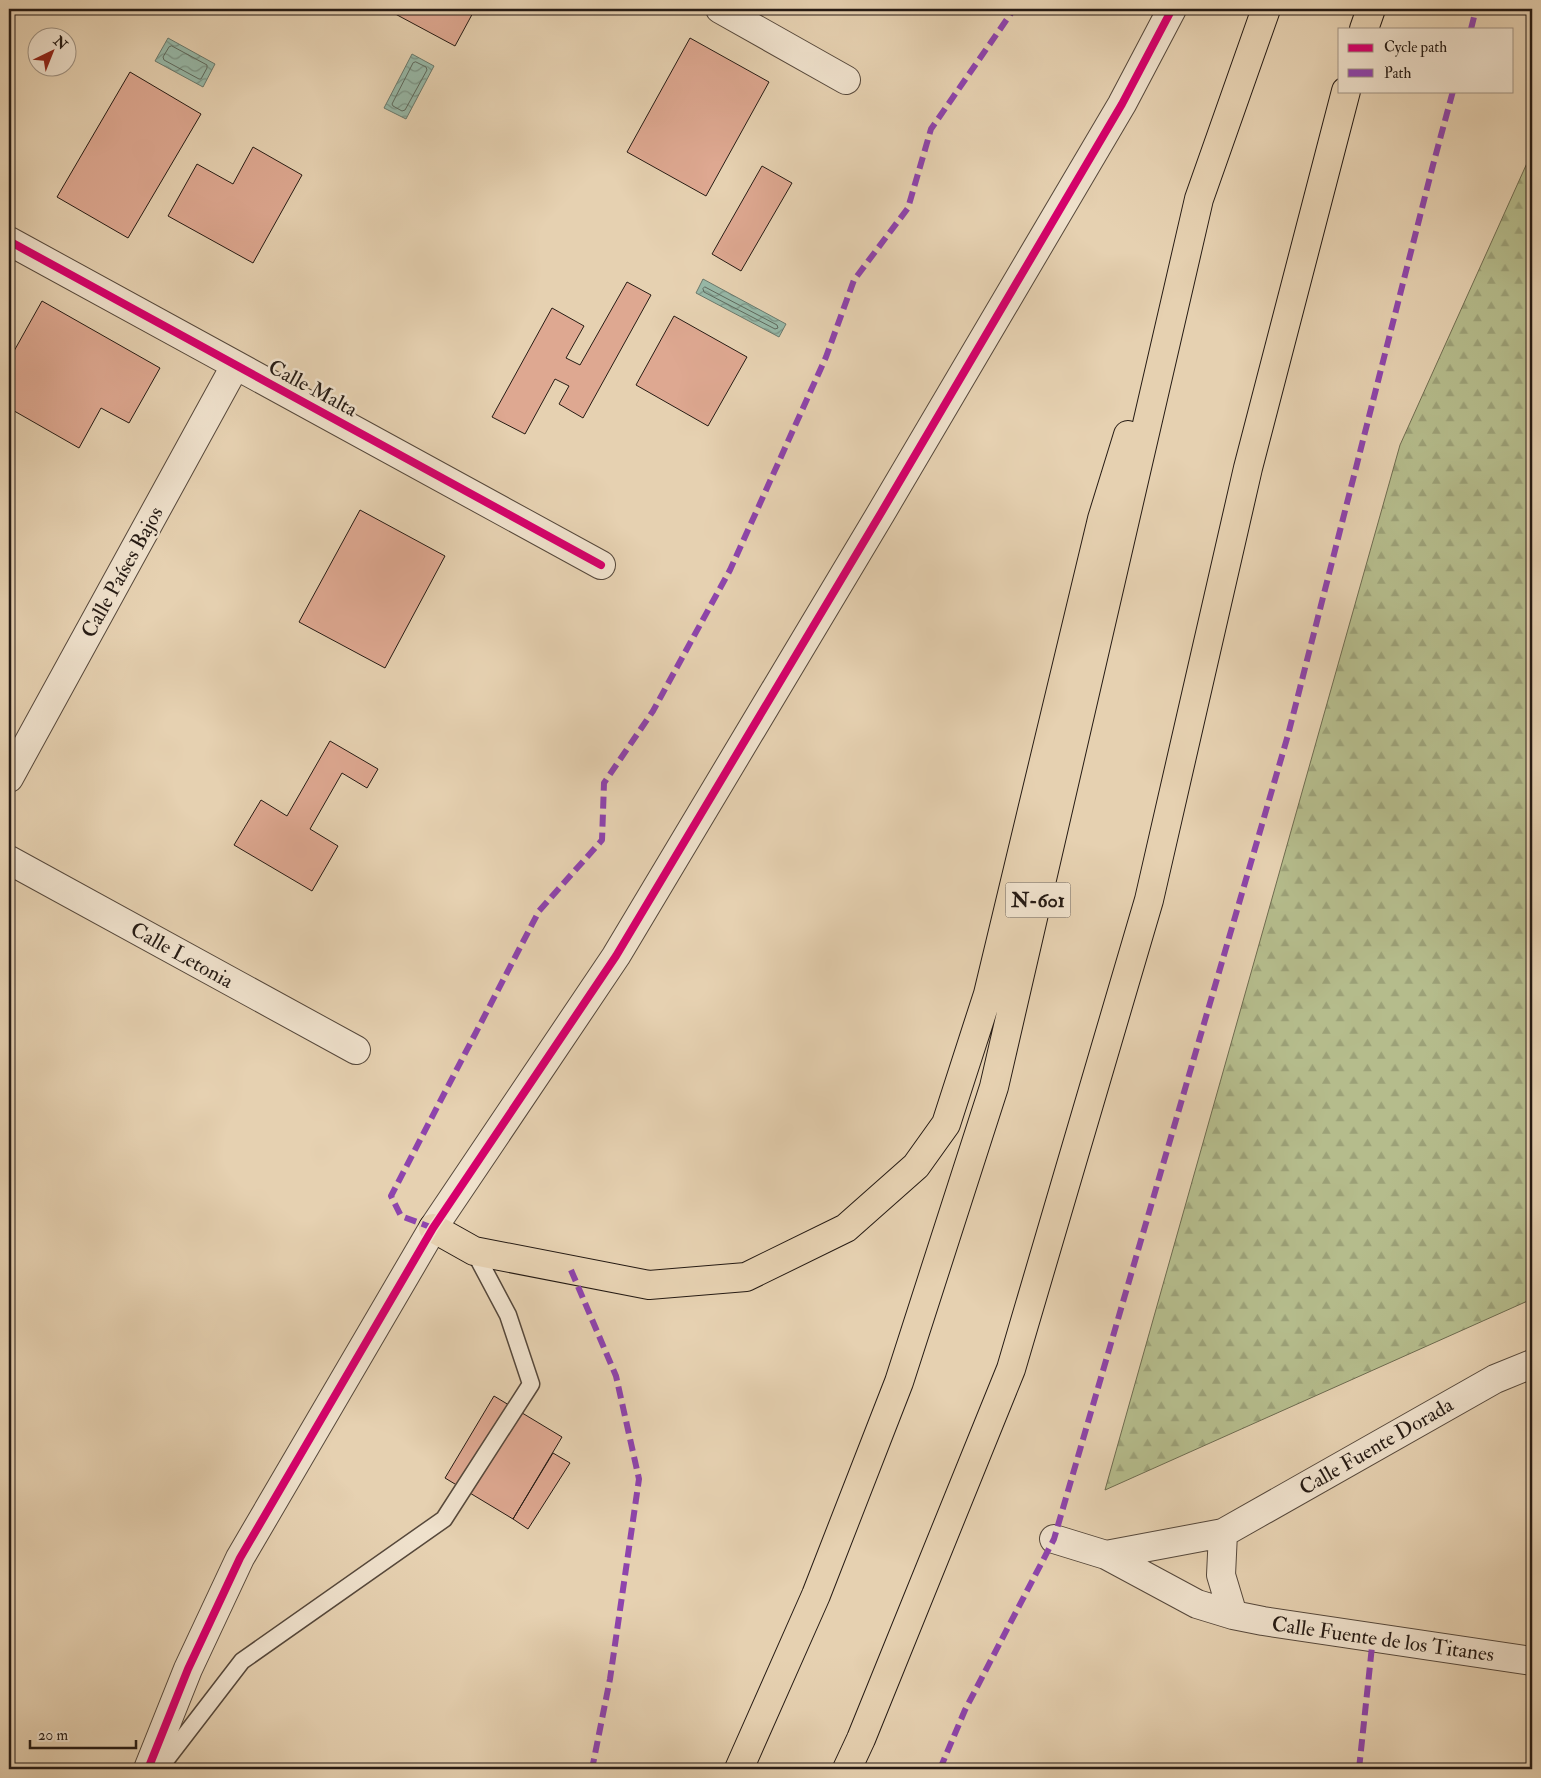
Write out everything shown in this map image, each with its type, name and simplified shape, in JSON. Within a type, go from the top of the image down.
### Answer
[{"type":"highway","name":"N-601","points":[[739,1769],[816,1595],[899,1382],[994,1087],[1199,199],[1266,9]]},
{"type":"highway","points":[[1364,28],[1371,9]]},
{"type":"highway","points":[[847,1769],[861,1739],[1014,1359],[1149,900],[1248,468],[1346,92]]},
{"type":"highway","points":[[433,1228],[474,1251],[649,1285],[746,1277],[846,1228],[916,1166],[946,1124],[988,994],[1102,519],[1199,199]]},
{"type":"street","points":[[720,9],[846,80]]},
{"type":"street","points":[[148,1769],[188,1668],[240,1558],[433,1228],[616,956],[881,513],[1117,112],[1172,9]]},
{"type":"street","name":"Calle Malta","points":[[9,241],[601,565]]},
{"type":"street","name":"Calle Países Bajos","points":[[9,778],[235,366]]},
{"type":"street","name":"Calle Letonia","points":[[9,860],[356,1050]]},
{"type":"street","name":"Calle Fuente Dorada","points":[[1106,1555],[1223,1533],[1495,1379],[1532,1364]]},
{"type":"street","points":[[1223,1533],[1221,1575],[1233,1615]]},
{"type":"street","name":"Calle Fuente de los Titanes","points":[[1054,1539],[1106,1555],[1197,1604],[1233,1615],[1532,1660]]},
{"type":"lane","points":[[159,1769],[242,1661],[444,1519],[531,1384],[508,1315],[474,1251]]},
{"type":"green space","points":[[1532,152],[1532,1299],[1105,1490],[1400,445]]},
{"type":"water","points":[[168,38],[215,64],[203,87],[155,61]]},
{"type":"water","points":[[412,54],[434,66],[406,119],[384,108]]},
{"type":"water","points":[[703,279],[786,324],[779,337],[696,293]]},
{"type":"building","points":[[386,9],[475,9],[455,46]]},
{"type":"building","points":[[690,38],[769,82],[706,196],[627,152]]},
{"type":"building","points":[[130,72],[201,114],[128,238],[57,197]]},
{"type":"building","points":[[253,147],[302,175],[253,263],[168,216],[197,164],[233,184]]},
{"type":"building","points":[[762,166],[792,183],[741,271],[712,254]]},
{"type":"building","points":[[627,282],[651,295],[583,418],[559,404],[569,386],[555,379],[525,434],[492,417],[552,308],[584,326],[566,358],[580,365]]},
{"type":"building","points":[[42,301],[160,368],[129,423],[101,408],[79,448],[9,408],[9,360]]},
{"type":"building","points":[[674,316],[747,357],[708,426],[636,385]]},
{"type":"building","points":[[360,510],[445,556],[385,668],[299,622]]},
{"type":"building","points":[[330,741],[378,769],[367,788],[342,773],[310,829],[338,846],[312,891],[234,845],[261,800],[287,816]]},
{"type":"building","points":[[494,1396],[562,1437],[513,1519],[445,1478]]},
{"type":"building","points":[[553,1453],[570,1463],[528,1529],[513,1519]]},
{"type":"marked path","points":[[433,1228],[401,1216],[391,1196],[539,911],[602,840],[604,783],[653,711],[730,570],[826,357],[854,280],[908,208],[931,129],[1014,9]]},
{"type":"marked path","points":[[1471,28],[1476,9]]},
{"type":"marked path","points":[[940,1769],[965,1710],[1054,1539],[1288,735],[1453,92]]},
{"type":"marked path","points":[[571,1270],[616,1376],[639,1479],[610,1679],[592,1769]]},
{"type":"marked path","points":[[1359,1769],[1373,1637]]},
{"type":"cycle path","points":[[148,1769],[188,1669],[240,1558],[433,1228],[616,956],[881,513],[1122,104],[1172,9]]},
{"type":"cycle path","points":[[9,241],[601,565]]}]
